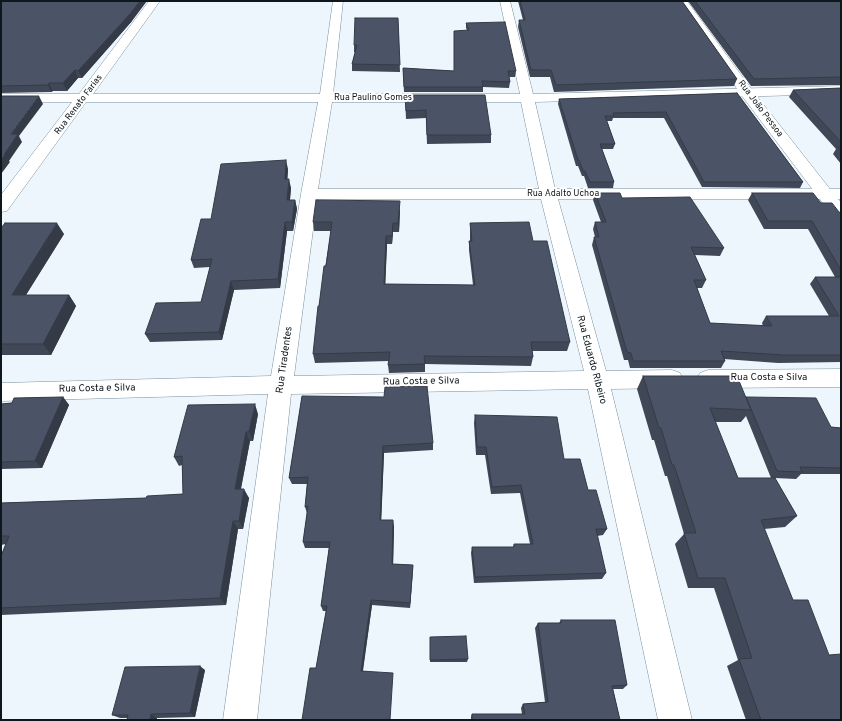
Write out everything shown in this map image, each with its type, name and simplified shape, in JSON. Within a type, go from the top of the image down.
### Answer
[{"type":"street","name":"Rua Renato Farias","points":[[1,207],[155,1]]},
{"type":"street","name":"Rua Tiradentes","points":[[240,720],[281,385],[309,194],[326,98],[338,1]]},
{"type":"street","name":"Rua Eduardo Ribeiro","points":[[505,1],[511,22],[548,194],[597,379],[676,720]]},
{"type":"street","name":"Rua João Pessoa","points":[[682,1],[754,93],[835,190],[841,215]]},
{"type":"street","name":"Rua João Pessoa","points":[[694,1],[754,93],[816,161]]},
{"type":"street","name":"Rua Paulino Gomes","points":[[1,98],[527,98],[841,90]]},
{"type":"street","name":"Rua Adalto Uchoa","points":[[309,194],[548,194],[835,190]]},
{"type":"street","name":"Rua Costa e Silva","points":[[1,392],[597,379],[841,378]]},
{"type":"building","points":[[1,1],[140,1],[78,71],[75,70],[63,83],[49,83],[48,85],[1,86]]},
{"type":"building","points":[[520,1],[682,1],[737,79],[556,85],[551,70],[531,70],[519,20],[525,20]]},
{"type":"building","points":[[695,1],[841,1],[841,77],[754,79]]},
{"type":"building","points":[[355,18],[398,18],[400,65],[352,64],[357,45],[354,45]]},
{"type":"building","points":[[505,22],[516,71],[508,71],[510,82],[482,81],[483,87],[404,87],[403,68],[454,71],[454,31],[469,30],[466,23]]},
{"type":"building","points":[[841,88],[841,142],[793,90]]},
{"type":"building","points":[[737,93],[803,182],[704,182],[666,112],[613,113],[614,116],[605,116],[615,144],[600,144],[614,182],[590,182],[578,160],[559,99]]},
{"type":"building","points":[[405,95],[485,95],[491,135],[427,135],[426,110],[406,111]]},
{"type":"building","points":[[1,96],[39,96],[11,134],[18,134],[1,160]]},
{"type":"building","points":[[286,160],[285,179],[289,179],[287,200],[295,200],[292,222],[285,222],[278,279],[231,281],[219,332],[145,334],[156,303],[201,302],[212,259],[191,260],[201,219],[211,219],[221,164]]},
{"type":"building","points":[[595,193],[620,193],[622,198],[690,197],[724,248],[691,247],[706,280],[694,280],[710,323],[772,326],[766,316],[839,316],[815,277],[841,276],[841,355],[783,355],[721,351],[725,361],[633,361],[631,353],[627,352],[594,237],[599,237],[595,222],[606,222]]},
{"type":"building","points":[[752,193],[813,193],[821,203],[832,203],[841,213],[841,270],[812,221],[768,221]]},
{"type":"building","points":[[316,200],[400,201],[398,223],[393,223],[392,236],[386,236],[384,284],[475,285],[469,241],[472,241],[470,223],[529,222],[533,241],[547,241],[570,342],[531,342],[533,357],[424,356],[425,364],[388,365],[390,352],[313,354],[318,306],[324,266],[326,266],[332,222],[313,222]]},
{"type":"building","points":[[5,223],[57,223],[12,295],[69,295],[43,344],[1,344],[1,228]]},
{"type":"building","points":[[643,376],[737,376],[751,410],[710,408],[738,478],[775,478],[797,516],[761,520],[793,600],[808,600],[829,655],[841,654],[841,720],[761,720],[739,659],[752,658],[725,578],[698,578],[684,533],[696,533],[674,465],[672,465],[661,428],[659,428]]},
{"type":"building","points":[[427,386],[433,443],[383,446],[380,520],[393,520],[392,564],[413,565],[410,603],[371,600],[361,671],[393,673],[390,720],[302,720],[310,668],[316,668],[327,606],[321,606],[330,542],[303,542],[308,506],[305,507],[308,477],[289,478],[302,396],[384,397],[385,387]]},
{"type":"building","points":[[63,397],[35,461],[1,462],[1,404],[12,403],[14,398]]},
{"type":"building","points":[[746,397],[816,398],[831,427],[841,428],[841,468],[800,467],[802,472],[777,471]]},
{"type":"building","points":[[255,404],[249,432],[246,432],[235,489],[244,489],[239,521],[233,521],[220,598],[1,608],[1,556],[9,536],[1,536],[1,503],[146,498],[147,496],[183,494],[182,456],[174,457],[188,405]]},
{"type":"building","points":[[475,415],[557,417],[564,459],[580,459],[588,490],[596,490],[607,529],[596,529],[606,573],[475,577],[472,547],[514,547],[514,544],[533,544],[521,485],[492,487],[486,447],[477,447]]},
{"type":"building","points":[[561,620],[615,620],[627,685],[612,686],[620,720],[472,720],[472,714],[525,714],[523,704],[548,702],[538,623],[561,623]]},
{"type":"building","points":[[466,636],[468,659],[430,660],[430,637]]},
{"type":"building","points":[[200,666],[190,713],[151,714],[150,720],[127,720],[128,715],[112,715],[125,667]]}]
